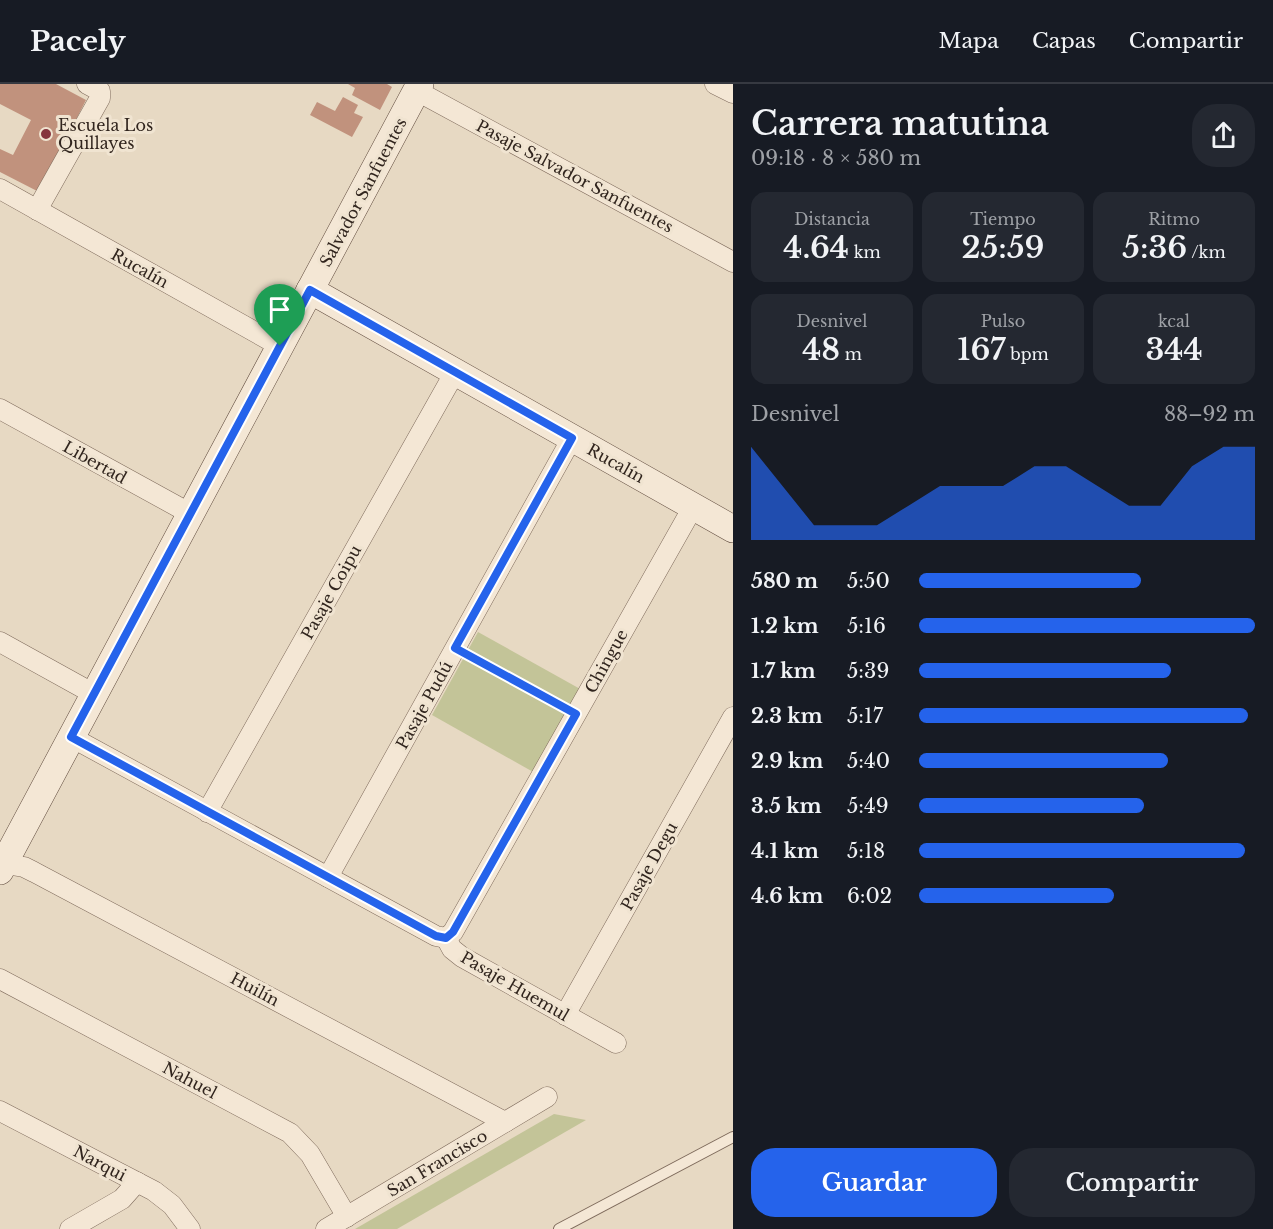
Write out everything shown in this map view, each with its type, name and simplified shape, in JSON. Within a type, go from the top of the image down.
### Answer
[{"type":"street","points":[[37,210],[100,98],[100,91],[87,84]]},
{"type":"street","points":[[715,84],[733,93]]},
{"type":"street","name":"Pasaje Salvador Sanfuentes","points":[[419,87],[733,262]]},
{"type":"street","name":"Salvador Sanfuentes","points":[[1,866],[419,87]]},
{"type":"street","name":"Rucalín","points":[[0,189],[280,346]]},
{"type":"street","name":"Rucalín","points":[[310,290],[733,529]]},
{"type":"street","name":"Pasaje Coipu","points":[[207,812],[455,372]]},
{"type":"street","name":"Libertad","points":[[0,409],[190,514]]},
{"type":"street","name":"Pasaje Pudú","points":[[328,877],[572,438]]},
{"type":"street","name":"Chingue","points":[[446,938],[453,932],[693,507]]},
{"type":"street","points":[[0,642],[94,694]]},
{"type":"street","name":"Pasaje Degu","points":[[565,1015],[733,717]]},
{"type":"street","name":"Pasaje Huemul","points":[[71,737],[436,936],[446,938],[452,949],[462,957],[616,1043]]},
{"type":"street","name":"Huilín","points":[[1,866],[24,867],[34,872],[505,1122]]},
{"type":"street","name":"Nahuel","points":[[0,979],[290,1133],[310,1154],[347,1217]]},
{"type":"street","name":"San Francisco","points":[[326,1229],[547,1097]]},
{"type":"street","name":"Narqui","points":[[0,1111],[163,1197],[181,1215],[190,1229]]},
{"type":"street","points":[[70,1229],[122,1199],[137,1182]]},
{"type":"lane","points":[[560,1229],[733,1137]]},
{"type":"path","points":[[455,648],[576,714]]},
{"type":"green space","points":[[478,632],[582,690],[535,773],[432,715]]},
{"type":"green space","points":[[554,1114],[586,1120],[397,1229],[355,1229]]},
{"type":"building","name":"Escuela Los Quillayes","points":[[0,84],[56,84],[86,100],[39,192],[0,172],[0,149],[13,155],[31,120],[0,104]]},
{"type":"building","points":[[348,84],[387,84],[392,87],[380,110],[352,95],[355,88]]},
{"type":"building","points":[[343,97],[358,105],[354,113],[363,117],[352,137],[310,115],[317,102],[335,111]]},
{"type":"place","name":"Escuela Los Quillayes","points":[[46,134]]},
{"type":"route","points":[[310,290],[572,438],[455,648],[576,714],[453,932],[446,938],[441,939],[71,737],[280,346],[310,290]]}]
